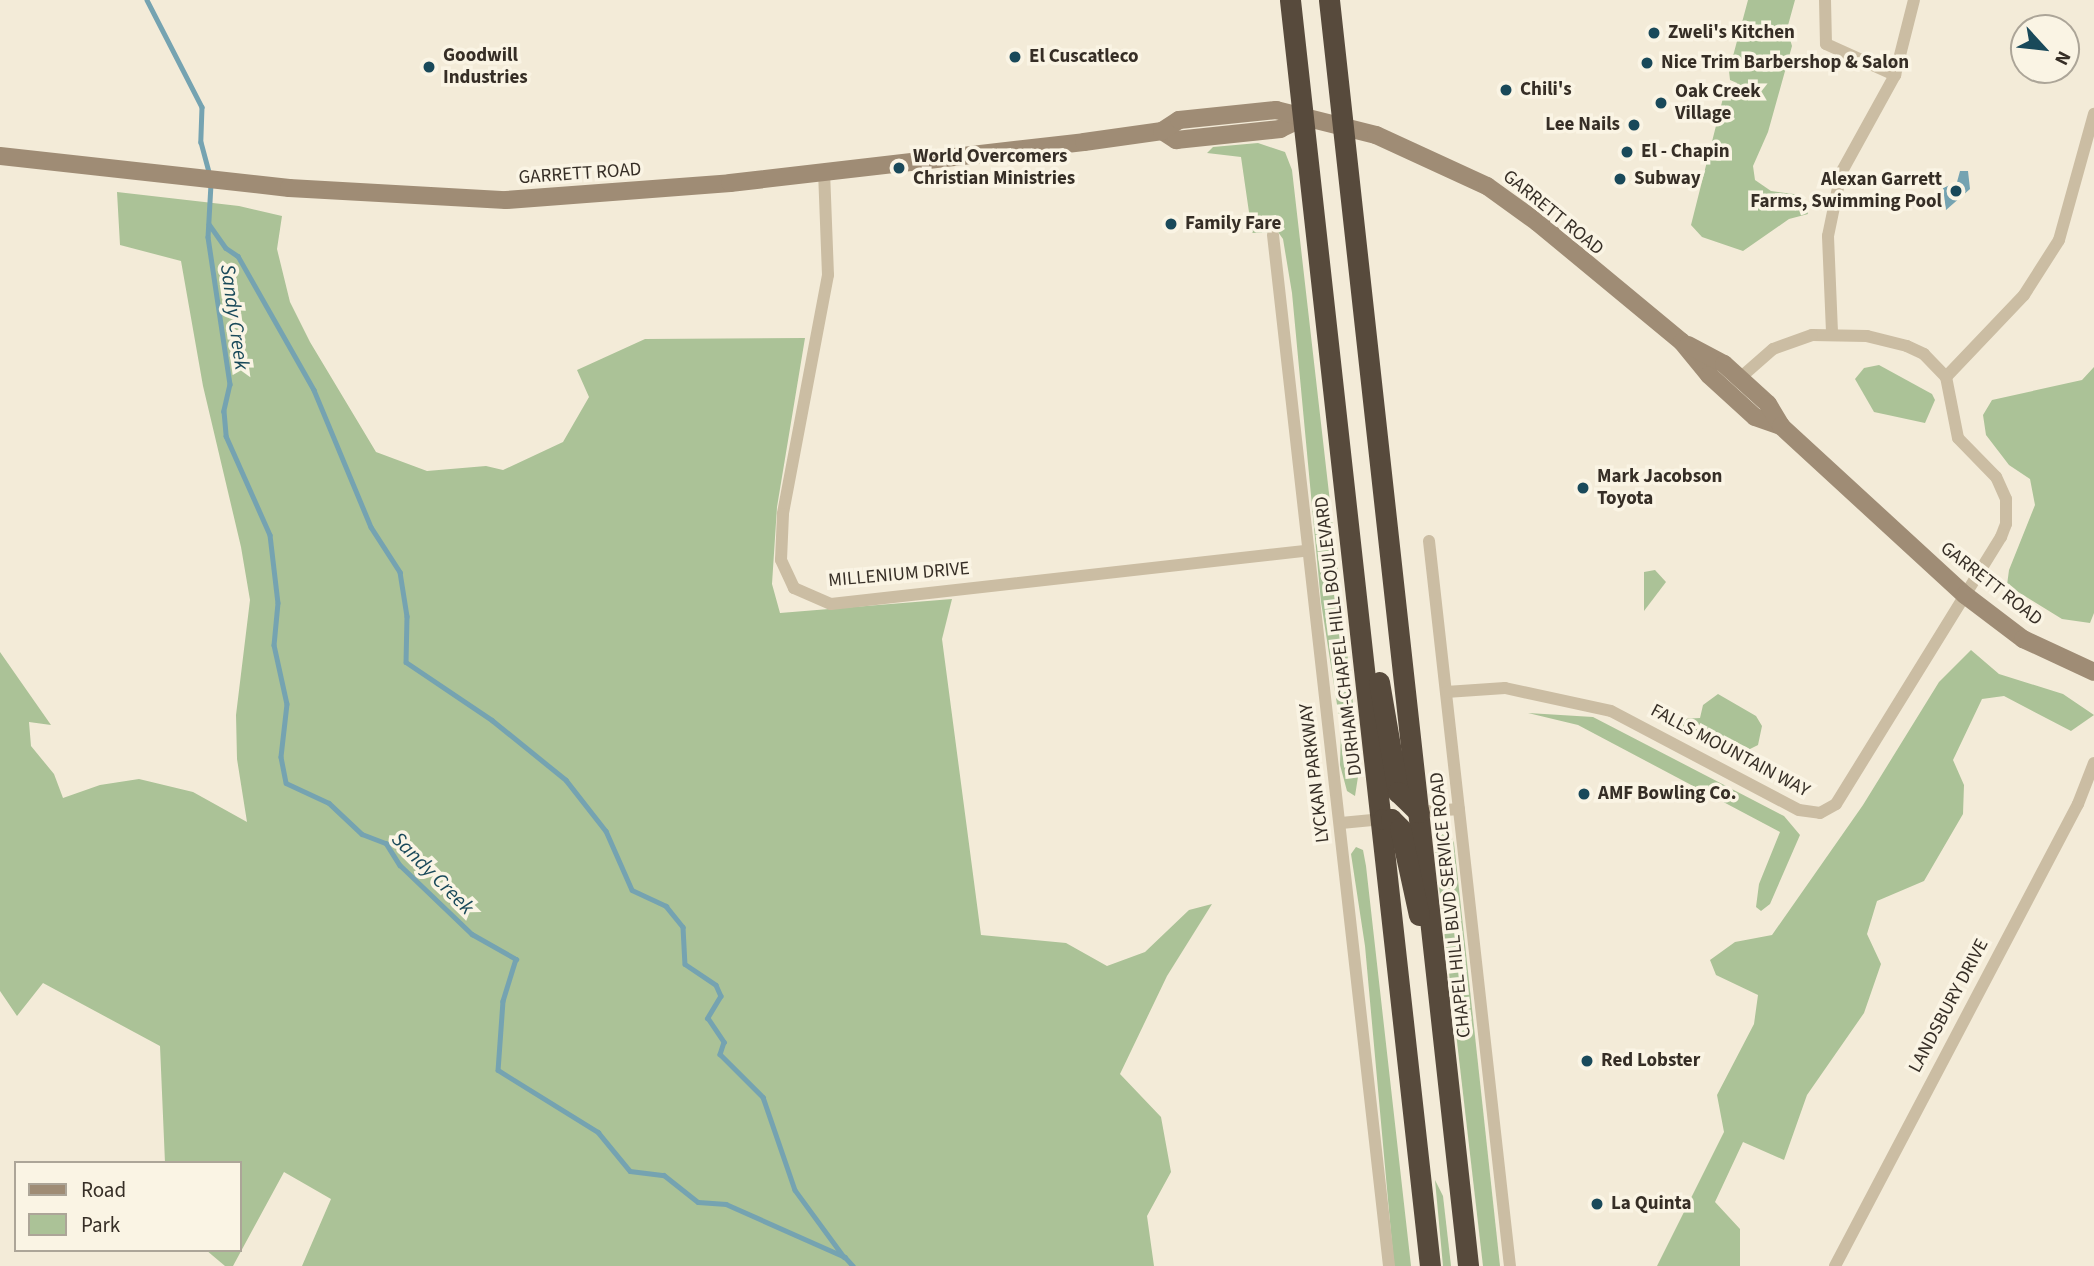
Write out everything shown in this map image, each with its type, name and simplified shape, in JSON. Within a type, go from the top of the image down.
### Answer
[{"type":"highway","name":"DURHAM-CHAPEL HILL BOULEVARD","points":[[1290,0],[1383,819],[1430,1266]]},
{"type":"highway","points":[[1329,0],[1468,1266]]},
{"type":"highway","points":[[1354,571],[1398,792],[1419,812]]},
{"type":"highway","points":[[1383,819],[1396,823],[1401,833],[1439,998]]},
{"type":"street","points":[[1825,0],[1826,44],[1895,75]]},
{"type":"street","points":[[1832,332],[1828,236],[1841,173],[1895,75],[1914,0]]},
{"type":"street","points":[[1740,378],[1773,349],[1832,332],[1907,346],[1924,354],[1946,377],[2024,295],[2059,240],[2094,114]]},
{"type":"street","name":"GARRETT ROAD","points":[[0,156],[239,183],[405,198],[506,200],[681,188],[1162,131],[1176,141],[1280,129],[1303,118],[1343,125],[1420,152],[1487,186],[1537,222],[1682,342],[1709,375],[1755,417],[1781,426]]},
{"type":"street","name":"MILLENIUM DRIVE","points":[[824,171],[828,275],[783,514],[781,560],[794,588],[831,604],[1307,551]]},
{"type":"street","name":"LYCKAN PARKWAY","points":[[1273,235],[1389,1266]]},
{"type":"street","name":"GARRETT ROAD","points":[[1682,342],[1724,364],[1740,378],[1768,404],[1781,426],[1965,595],[2024,639],[2094,672]]},
{"type":"street","name":"FALLS MOUNTAIN WAY","points":[[1446,692],[1505,688],[1611,711],[1799,810],[1820,813],[1840,798],[2001,537],[2008,509],[2000,482],[1958,438],[1946,377]]},
{"type":"street","name":"CHAPEL HILL BLVD SERVICE ROAD","points":[[1429,541],[1510,1266]]},
{"type":"street","points":[[2073,663],[2094,659]]},
{"type":"street","name":"LANDSBURY DRIVE","points":[[1835,1266],[2078,804],[2094,763]]},
{"type":"street","points":[[1419,812],[1459,809]]},
{"type":"street","points":[[1341,823],[1383,819]]},
{"type":"green space","points":[[1748,0],[1795,0],[1787,29],[1792,46],[1768,132],[1753,166],[1755,180],[1771,191],[1801,195],[1808,214],[1789,219],[1743,251],[1702,237],[1691,225],[1724,94],[1735,92],[1737,83],[1730,80],[1729,71]]},
{"type":"green space","points":[[1258,143],[1285,152],[1292,170],[1360,764],[1355,796],[1347,791],[1340,765],[1341,730],[1321,602],[1292,293],[1283,239],[1278,232],[1252,233],[1241,157],[1207,153],[1213,147]]},
{"type":"green space","points":[[117,192],[239,206],[282,216],[277,249],[290,302],[310,342],[376,452],[427,471],[486,466],[503,470],[563,442],[589,397],[577,370],[645,339],[805,338],[777,507],[772,584],[780,613],[952,599],[942,639],[981,935],[1066,943],[1107,966],[1145,952],[1189,910],[1212,904],[1167,976],[1120,1074],[1161,1117],[1171,1172],[1147,1216],[1154,1266],[302,1266],[331,1199],[284,1172],[242,1249],[242,1161],[165,1161],[160,1046],[43,983],[17,1016],[0,991],[0,652],[51,725],[29,722],[31,746],[54,774],[63,798],[100,785],[139,779],[193,792],[247,822],[237,759],[236,715],[250,600],[241,547],[203,386],[181,261],[120,245]]},
{"type":"green space","points":[[1879,365],[1932,394],[1935,400],[1925,423],[1874,412],[1855,379],[1864,368]]},
{"type":"green space","points":[[2094,367],[2094,613],[2090,623],[2062,619],[2007,585],[2009,570],[2035,505],[2030,479],[2009,465],[1986,435],[1983,415],[1992,400],[2082,380]]},
{"type":"green space","points":[[1655,570],[1666,582],[1644,611],[1644,572]]},
{"type":"green space","points":[[1971,650],[1999,674],[2063,694],[2094,715],[2071,731],[2004,696],[1982,699],[1953,760],[1964,785],[1963,814],[1924,881],[1877,901],[1867,934],[1881,964],[1864,1013],[1807,1095],[1784,1160],[1743,1142],[1715,1202],[1740,1229],[1740,1266],[1657,1266],[1724,1132],[1717,1095],[1754,1024],[1758,995],[1716,975],[1710,960],[1735,942],[1772,935],[1863,805],[1939,682]]},
{"type":"green space","points":[[1718,694],[1756,716],[1762,726],[1758,745],[1748,750],[1737,748],[1704,730],[1686,731],[1677,725],[1681,719],[1700,718],[1703,705]]},
{"type":"green space","points":[[1528,713],[1593,717],[1784,816],[1800,835],[1770,904],[1761,911],[1756,907],[1759,884],[1780,832],[1578,725]]},
{"type":"green space","points":[[1438,831],[1449,832],[1454,843],[1500,1266],[1483,1266],[1434,843]]},
{"type":"green space","points":[[1356,847],[1363,850],[1366,866],[1411,1266],[1394,1266],[1365,946],[1351,854]]},
{"type":"green space","points":[[1435,1180],[1443,1196],[1451,1266],[1443,1266]]},
{"type":"green space","points":[[208,1252],[241,1252],[233,1266],[225,1266]]},
{"type":"water","name":"Alexan Garrett Farms, Swimming Pool","points":[[1960,171],[1968,171],[1970,189],[1946,210],[1943,188],[1957,182]]},
{"type":"waterway","name":"Sandy Creek","points":[[147,0],[202,107],[201,142],[210,176]]},
{"type":"waterway","name":"Sandy Creek","points":[[211,184],[208,237],[230,384],[224,411],[226,436],[270,535],[278,603],[274,645],[287,704],[281,757],[286,783],[329,803],[362,834],[386,843],[400,865],[472,934],[516,959],[503,1001],[498,1070],[598,1132],[630,1171],[664,1175],[698,1202],[726,1204],[845,1257],[853,1266]]},
{"type":"waterway","points":[[209,224],[226,248],[238,256],[314,390],[371,527],[400,572],[407,616],[406,662],[492,720],[566,780],[606,831],[632,890],[666,906],[683,927],[685,964],[716,985],[721,996],[708,1018],[724,1042],[720,1054],[763,1097],[795,1190],[844,1257]]},
{"type":"place","name":"Zweli's Kitchen","points":[[1654,33]]},
{"type":"place","name":"El Cuscatleco","points":[[1015,57]]},
{"type":"place","name":"Nice Trim Barbershop & Salon","points":[[1647,63]]},
{"type":"place","name":"Goodwill Industries","points":[[429,67]]},
{"type":"place","name":"Chili's","points":[[1506,90]]},
{"type":"place","name":"Oak Creek Village","points":[[1661,103]]},
{"type":"place","name":"Lee Nails","points":[[1634,125]]},
{"type":"place","name":"El - Chapin","points":[[1627,152]]},
{"type":"place","name":"World Overcomers Christian Ministries","points":[[899,168]]},
{"type":"place","name":"Subway","points":[[1620,179]]},
{"type":"place","name":"Alexan Garrett Farms, Swimming Pool","points":[[1956,191]]},
{"type":"place","name":"Family Fare","points":[[1171,224]]},
{"type":"place","name":"Mark Jacobson Toyota","points":[[1583,488]]},
{"type":"place","name":"AMF Bowling Co.","points":[[1584,794]]},
{"type":"place","name":"Red Lobster","points":[[1587,1061]]},
{"type":"place","name":"La Quinta","points":[[1597,1204]]}]
